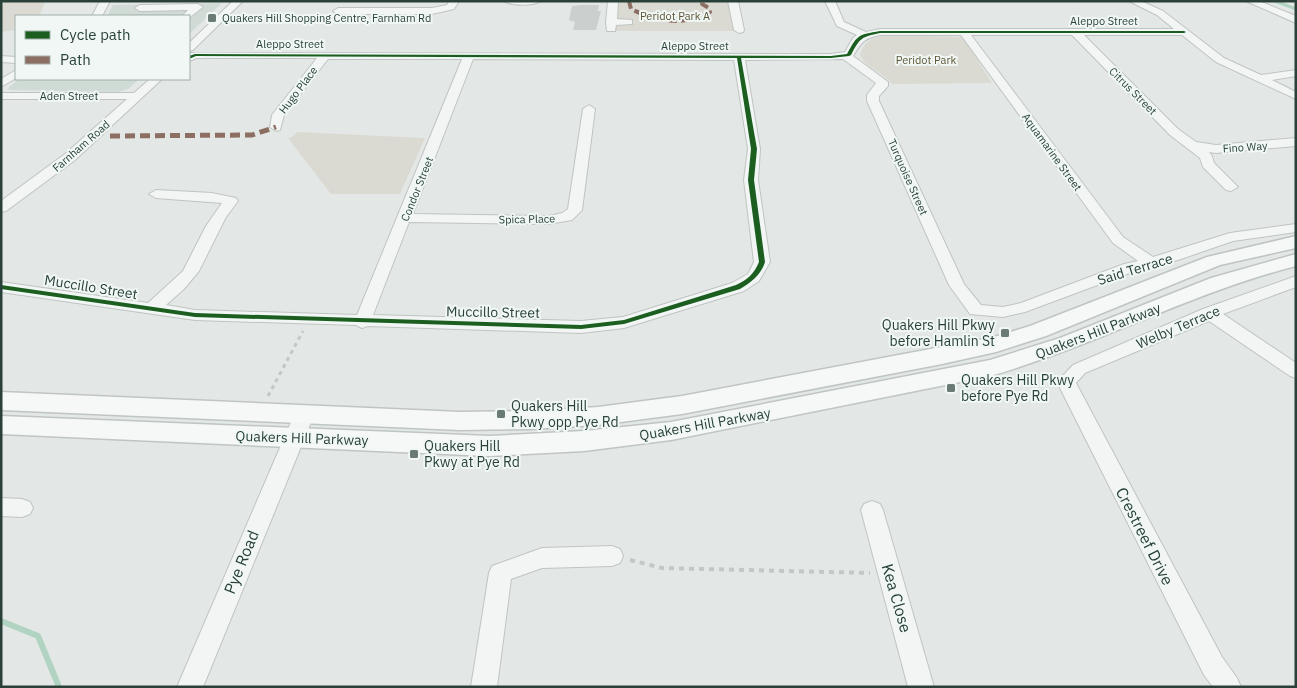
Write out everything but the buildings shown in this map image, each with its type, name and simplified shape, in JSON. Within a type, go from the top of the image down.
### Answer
[{"type":"main road","name":"Quakers Hill Parkway","points":[[1,401],[460,421],[531,420],[598,416],[682,405],[932,358],[996,344],[1038,331],[1206,264],[1245,252],[1296,242]]},
{"type":"main road","name":"Quakers Hill Parkway","points":[[1,425],[489,446],[547,444],[627,437],[722,422],[990,368],[1026,359],[1083,338],[1234,276],[1296,260]]},
{"type":"street","points":[[98,15],[105,1]]},
{"type":"street","points":[[190,53],[239,1]]},
{"type":"street","points":[[338,11],[432,11],[451,7],[454,1]]},
{"type":"street","points":[[508,1],[537,1]]},
{"type":"street","points":[[613,1],[611,26],[629,22]]},
{"type":"street","points":[[733,1],[735,26]]},
{"type":"street","points":[[830,1],[840,24],[865,35]]},
{"type":"street","points":[[1250,1],[1296,20]]},
{"type":"street","points":[[1136,2],[1155,10],[1216,57],[1296,96]]},
{"type":"street","points":[[140,8],[198,7],[188,15]]},
{"type":"street","name":"Aleppo Street","points":[[865,35],[890,32],[1184,32]]},
{"type":"street","name":"Aquamarine Street","points":[[964,32],[1118,240],[1150,262]]},
{"type":"street","name":"Citrus Street","points":[[1075,32],[1174,132],[1195,146]]},
{"type":"street","points":[[846,56],[851,53],[854,42],[865,35]]},
{"type":"street","name":"Aleppo Street","points":[[190,53],[469,56],[846,56]]},
{"type":"street","name":"Hugo Place","points":[[276,127],[278,115],[325,55]]},
{"type":"street","name":"Condor Street","points":[[362,322],[469,56]]},
{"type":"street","name":"Turquoise Street","points":[[846,56],[882,82],[882,86],[873,96],[873,101],[957,285],[976,310]]},
{"type":"street","name":"Muccillo Street","points":[[1,286],[196,315],[362,322],[581,327],[624,322],[738,287],[750,281],[759,272],[762,262],[751,180],[754,149],[739,57]]},
{"type":"street","points":[[1,59],[15,60]]},
{"type":"street","points":[[1260,79],[1296,72]]},
{"type":"street","points":[[1,84],[15,74]]},
{"type":"street","name":"Farnham Road","points":[[1,208],[70,157],[155,80]]},
{"type":"street","name":"Aden Street","points":[[1,96],[137,96]]},
{"type":"street","name":"Spica Place","points":[[405,218],[549,220],[567,217],[574,210],[589,109]]},
{"type":"street","name":"Fino Way","points":[[1195,146],[1216,149],[1296,142]]},
{"type":"street","points":[[1195,146],[1206,156],[1208,164],[1231,187]]},
{"type":"street","points":[[151,309],[190,273],[216,218],[231,201],[212,197],[156,194]]},
{"type":"street","name":"Said Terrace","points":[[976,310],[1003,312],[1025,307],[1130,267],[1173,258],[1230,237],[1296,228]]},
{"type":"street","name":"Welby Terrace","points":[[1066,382],[1079,369],[1209,313],[1296,281]]},
{"type":"street","points":[[1209,313],[1296,372]]},
{"type":"street","name":"Crestreef Drive","points":[[1066,382],[1213,666],[1228,687]]},
{"type":"street","name":"Pye Road","points":[[190,687],[304,415]]},
{"type":"street","name":"Kea Close","points":[[872,510],[922,687]]},
{"type":"street","points":[[484,687],[500,573],[542,558],[612,556]]},
{"type":"path","points":[[266,401],[309,320]]},
{"type":"path","points":[[612,556],[662,568],[734,572],[890,573]]},
{"type":"shaded area","points":[[222,3],[190,33],[190,15],[108,15],[113,5]]},
{"type":"shaded area","points":[[18,80],[138,80],[128,89],[118,92],[9,90],[8,88]]},
{"type":"green space","points":[[1,1],[45,1],[38,15],[15,15],[15,30],[1,32]]},
{"type":"green space","name":"Peridot Park A","points":[[617,1],[730,1],[737,31],[615,31]]},
{"type":"green space","name":"Peridot Park","points":[[888,35],[961,37],[965,40],[992,83],[892,84],[866,63],[860,55],[864,46],[870,40]]},
{"type":"green space","points":[[297,132],[425,138],[400,194],[331,194],[288,138]]},
{"type":"waterway","points":[[1275,1],[1296,9]]},
{"type":"waterway","points":[[1,621],[38,636],[59,687]]},
{"type":"marked path","points":[[629,1],[631,9],[649,17],[671,21],[692,20],[710,12],[709,8],[702,4],[703,1]]},
{"type":"marked path","points":[[110,136],[252,135],[276,127]]},
{"type":"cycle path","points":[[190,58],[195,55],[831,57],[849,55],[857,40],[865,35],[880,32],[1184,32]]},
{"type":"cycle path","points":[[1,287],[195,315],[581,327],[624,322],[738,287],[753,277],[762,262],[751,180],[754,149],[739,57]]},
{"type":"place","name":"Quakers Hill Shopping Centre, Farnham Rd","points":[[212,18]]},
{"type":"place","name":"Quakers Hill Pkwy before Hamlin St","points":[[1005,333]]},
{"type":"place","name":"Quakers Hill Pkwy before Pye Rd","points":[[951,388]]},
{"type":"place","name":"Quakers Hill Pkwy opp Pye Rd","points":[[501,414]]},
{"type":"place","name":"Quakers Hill Pkwy at Pye Rd","points":[[414,454]]}]
